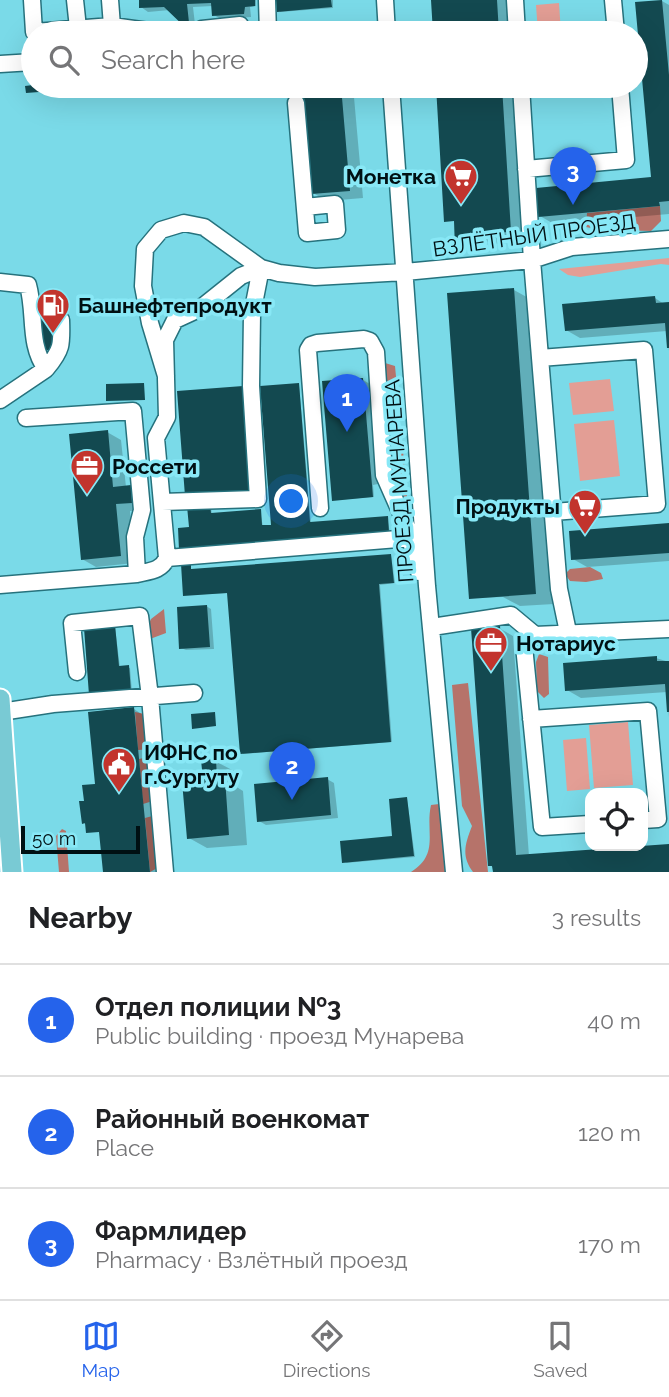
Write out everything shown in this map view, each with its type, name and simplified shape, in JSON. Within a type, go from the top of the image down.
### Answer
[{"type":"main road","points":[[0,705],[12,872]]},
{"type":"street","points":[[32,0],[33,21]]},
{"type":"street","points":[[75,0],[77,21]]},
{"type":"street","points":[[110,0],[112,21]]},
{"type":"street","points":[[267,0],[268,21]]},
{"type":"street","points":[[385,0],[386,21]]},
{"type":"street","points":[[515,0],[516,21]]},
{"type":"street","points":[[614,0],[615,21]]},
{"type":"street","points":[[3,57],[21,60]]},
{"type":"street","name":"ПРОЕЗД МУНАРЕВА","points":[[392,98],[427,586],[454,872]]},
{"type":"street","points":[[522,98],[559,589],[568,632]]},
{"type":"street","points":[[526,169],[626,160],[621,98]]},
{"type":"street","points":[[296,103],[305,207]]},
{"type":"street","points":[[166,376],[150,323],[144,286],[145,249],[161,230],[184,223],[204,227],[261,268]]},
{"type":"street","name":"ВЗЛЁТНЫЙ ПРОЕЗД","points":[[261,268],[278,273],[315,277],[405,272],[532,260],[572,247],[669,239]]},
{"type":"street","points":[[0,585],[137,574],[164,566],[167,558],[156,439],[167,417],[165,340],[175,320],[201,308],[241,276],[261,268]]},
{"type":"street","points":[[162,502],[258,499],[251,386],[252,314],[261,268]]},
{"type":"street","points":[[0,282],[28,285],[35,318],[33,336],[38,358],[46,369]]},
{"type":"street","points":[[0,400],[46,369],[59,354],[62,346],[61,320],[57,316]]},
{"type":"street","points":[[320,508],[308,350],[311,345],[317,343],[364,339],[370,341],[376,352],[384,475],[427,586]]},
{"type":"street","points":[[540,358],[644,349],[657,504],[553,512]]},
{"type":"street","points":[[26,418],[133,411],[142,510],[135,537],[137,574]]},
{"type":"street","points":[[167,558],[410,538]]},
{"type":"street","points":[[432,627],[511,615],[535,635]]},
{"type":"street","points":[[76,672],[72,623],[140,616],[165,872]]},
{"type":"street","points":[[585,824],[542,827],[524,646],[535,635],[669,629]]},
{"type":"street","points":[[0,705],[53,704],[194,693]]},
{"type":"street","points":[[531,719],[648,711],[658,819],[648,820]]},
{"type":"shaded area","points":[[559,3],[560,21],[537,21],[536,5]]},
{"type":"shaded area","points":[[660,206],[661,221],[651,231],[600,230],[586,227],[587,213]]},
{"type":"shaded area","points":[[669,258],[669,265],[580,277],[568,275],[559,269]]},
{"type":"shaded area","points":[[385,363],[395,366],[400,419],[390,418]]},
{"type":"shaded area","points":[[610,379],[614,411],[573,415],[569,383]]},
{"type":"shaded area","points":[[614,420],[620,476],[580,481],[574,424]]},
{"type":"shaded area","points":[[402,439],[408,508],[396,479],[393,442]]},
{"type":"shaded area","points":[[590,567],[601,573],[603,579],[570,581],[565,574],[570,569]]},
{"type":"shaded area","points":[[164,609],[166,633],[150,639],[146,630],[151,619]]},
{"type":"shaded area","points":[[539,654],[548,657],[549,694],[544,698],[537,691],[536,662]]},
{"type":"shaded area","points":[[468,683],[488,872],[473,872],[466,855],[466,844],[472,826],[462,806],[452,685]]},
{"type":"shaded area","points":[[135,712],[150,715],[153,749],[138,750]]},
{"type":"shaded area","points":[[628,722],[633,785],[594,788],[589,725]]},
{"type":"shaded area","points":[[586,738],[590,788],[567,791],[563,740]]},
{"type":"shaded area","points":[[153,756],[156,800],[143,804],[139,759]]},
{"type":"shaded area","points":[[439,804],[445,872],[411,872],[426,858],[430,842],[431,805]]},
{"type":"shaded area","points":[[156,815],[161,866],[150,872],[145,818]]},
{"type":"shaded area","points":[[62,829],[66,831],[69,872],[59,872],[56,836]]},
{"type":"building","points":[[139,0],[255,0],[255,6],[245,7],[244,14],[212,16],[211,3],[187,4],[189,21],[179,21],[164,7],[139,8]]},
{"type":"building","points":[[276,0],[331,0],[332,7],[277,12]]},
{"type":"building","points":[[431,0],[497,0],[498,21],[432,21]]},
{"type":"building","points":[[662,0],[669,75],[669,201],[659,202],[660,206],[538,217],[536,188],[651,177],[644,98],[648,98],[648,21],[637,21],[635,2]]},
{"type":"building","points":[[288,98],[342,98],[350,191],[311,194]]},
{"type":"building","points":[[437,98],[503,98],[511,232],[472,234],[473,248],[455,249],[454,221],[444,222]]},
{"type":"building","points":[[514,288],[536,594],[469,599],[447,293]]},
{"type":"building","points":[[58,296],[59,306],[54,330],[56,349],[36,352],[34,332],[41,297]]},
{"type":"building","points":[[655,296],[656,303],[669,302],[669,348],[665,323],[565,331],[562,304]]},
{"type":"building","points":[[363,378],[373,497],[332,501],[322,381]]},
{"type":"building","points":[[144,383],[145,400],[106,401],[106,384]]},
{"type":"building","points":[[299,383],[310,522],[388,516],[389,533],[179,550],[178,528],[189,527],[187,506],[210,504],[211,513],[261,509],[262,525],[271,525],[260,386]]},
{"type":"building","points":[[243,386],[251,491],[185,496],[177,391]]},
{"type":"building","points":[[108,430],[113,487],[131,485],[132,503],[116,504],[121,556],[81,560],[69,434]]},
{"type":"building","points":[[669,523],[669,553],[571,560],[569,531]]},
{"type":"building","points":[[391,554],[394,583],[379,584],[391,742],[240,754],[227,593],[183,596],[181,564],[191,564],[191,569]]},
{"type":"building","points":[[207,605],[210,647],[179,649],[177,607]]},
{"type":"building","points":[[115,625],[119,666],[129,665],[131,692],[89,695],[84,628]]},
{"type":"building","points":[[500,626],[516,855],[585,850],[648,851],[648,846],[669,844],[669,872],[493,872],[492,866],[488,866],[471,628]]},
{"type":"building","points":[[657,656],[657,661],[669,661],[669,712],[665,684],[565,691],[563,663]]},
{"type":"building","name":"ИФНС по г.Сургуту","points":[[134,707],[150,872],[103,872],[99,832],[86,833],[79,801],[84,801],[82,785],[95,784],[88,712]]},
{"type":"building","points":[[215,712],[216,726],[192,729],[191,714]]},
{"type":"building","points":[[216,759],[217,779],[225,778],[229,835],[187,839],[182,781],[203,779],[201,760]]},
{"type":"building","points":[[328,777],[331,815],[257,822],[254,784]]},
{"type":"building","points":[[407,797],[414,856],[342,863],[340,841],[392,836],[389,799]]},
{"type":"tunnel","points":[[296,98],[296,103]]},
{"type":"place","name":"Фармлидер","points":[[573,205]]},
{"type":"place","name":"Монетка","points":[[461,206]]},
{"type":"place","name":"Башнефтепродукт","points":[[53,335]]},
{"type":"place","name":"Отдел полиции №3","points":[[347,432]]},
{"type":"place","name":"Россети","points":[[87,496]]},
{"type":"place","name":"Продукты","points":[[585,536]]},
{"type":"place","name":"Нотариус","points":[[491,673]]},
{"type":"place","name":"ИФНС по г.Сургуту","points":[[119,794]]},
{"type":"place","name":"Районный военкомат","points":[[292,800]]}]
